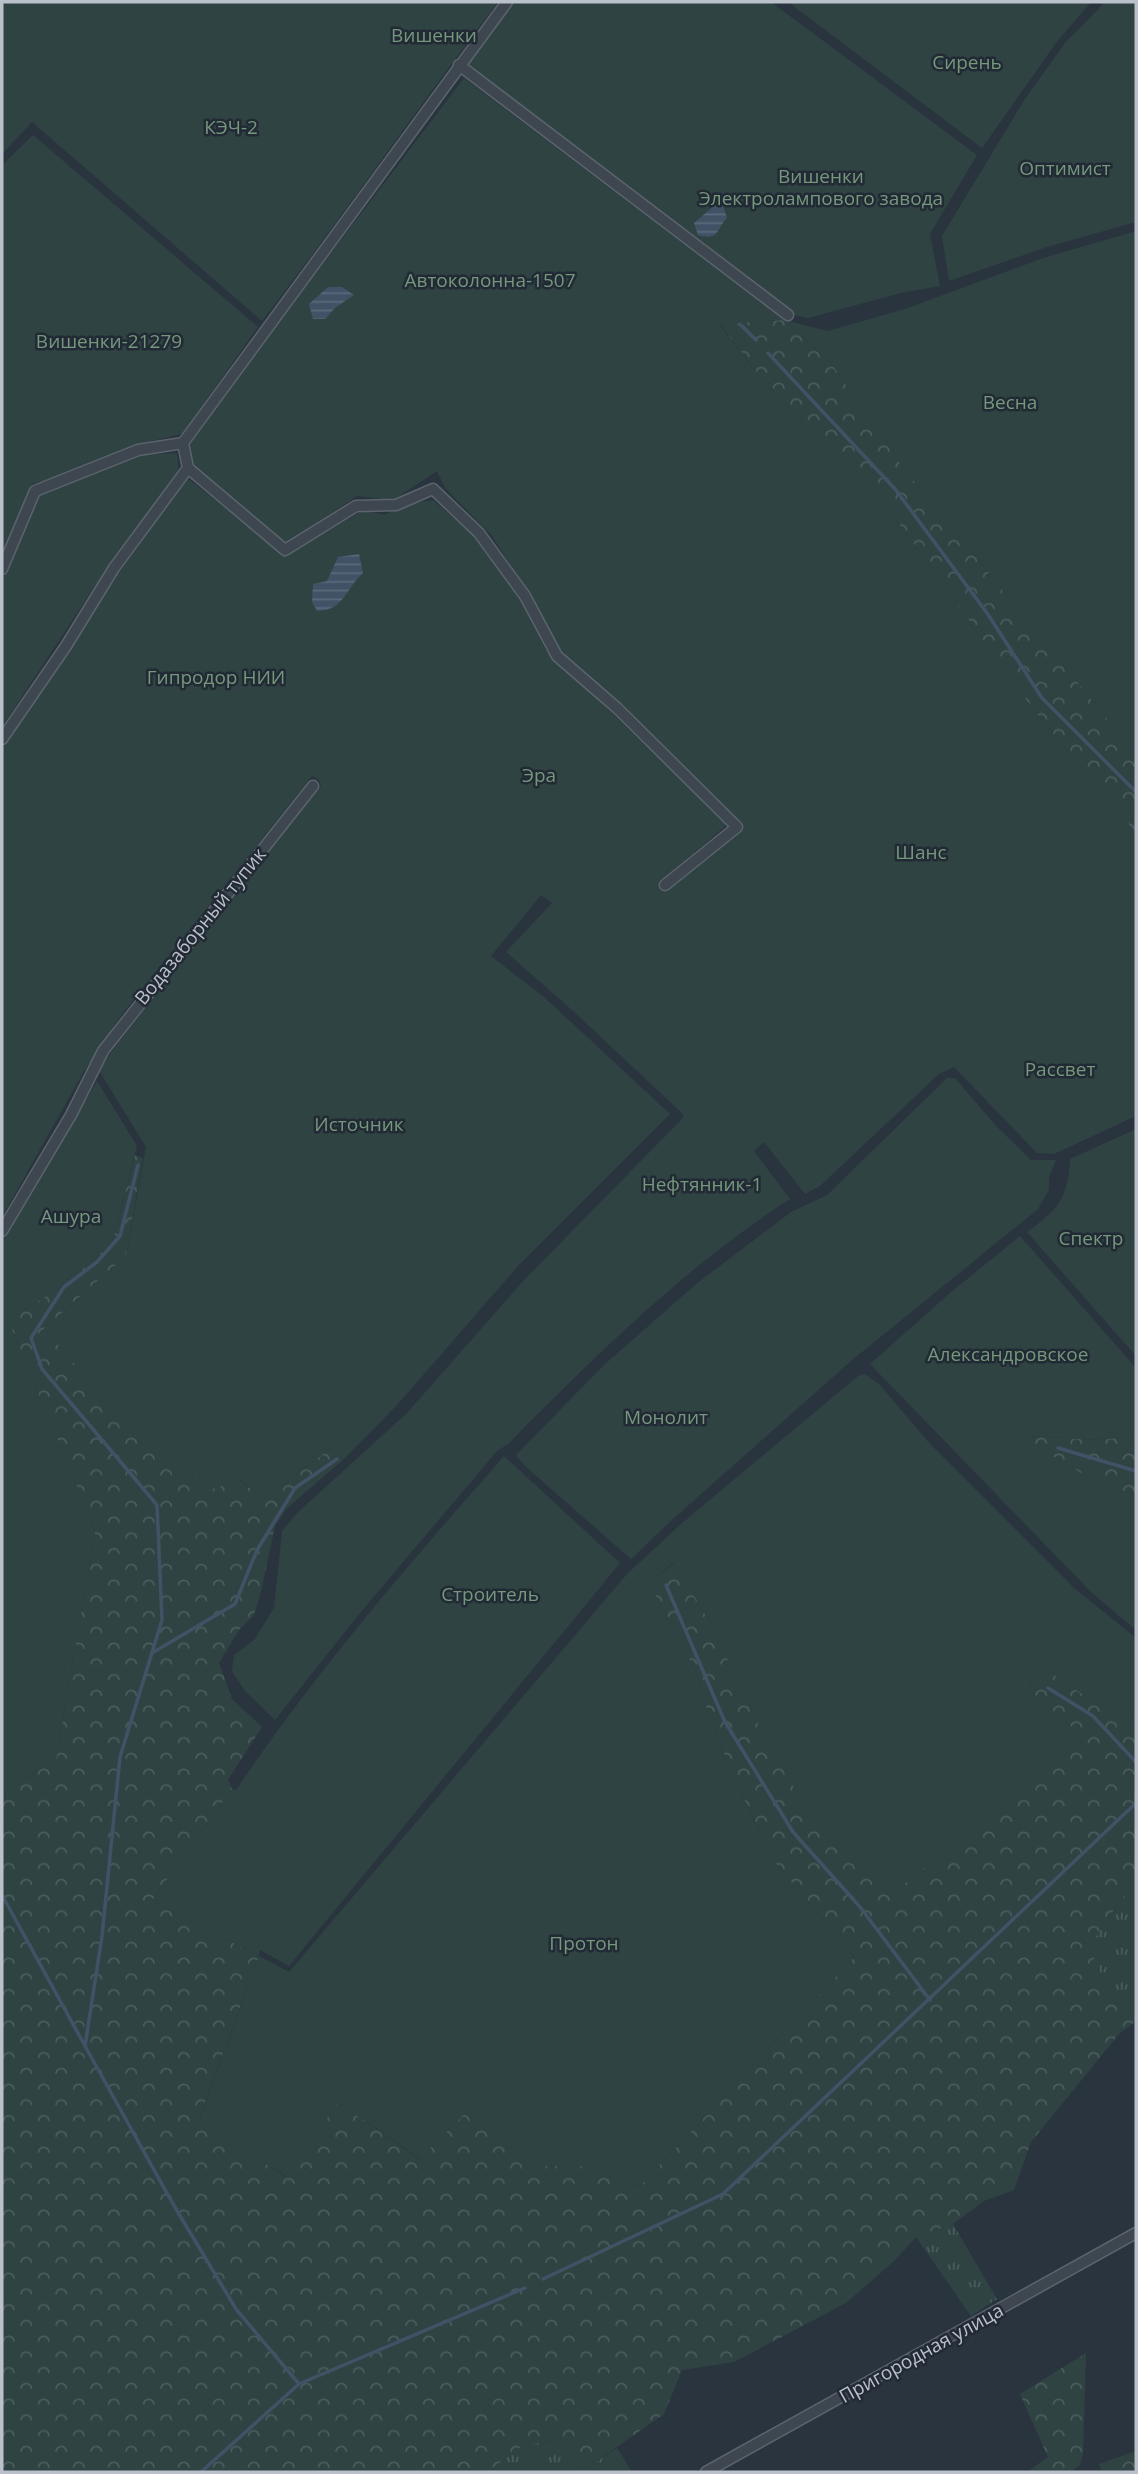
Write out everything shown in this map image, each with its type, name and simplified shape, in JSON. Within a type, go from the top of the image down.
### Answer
[{"type":"street","points":[[2,569],[35,491],[138,450],[183,443],[507,2]]},
{"type":"street","points":[[459,65],[788,315]]},
{"type":"street","points":[[183,443],[188,468],[285,550],[356,506],[396,505],[433,489],[479,533],[525,596],[557,656],[617,708],[737,827],[665,885]]},
{"type":"street","points":[[2,739],[66,646],[114,568],[188,468]]},
{"type":"street","name":"Водазаборный тупик","points":[[2,1231],[71,1115],[103,1051],[313,786]]},
{"type":"street","name":"Пригородная улица","points":[[706,2472],[1136,2234]]},
{"type":"green space","name":"КЭЧ-2","points":[[3,2],[498,2],[262,321],[32,122],[2,154]]},
{"type":"green space","name":"Вишенки Электролампового завода","points":[[513,2],[771,2],[977,155],[930,234],[940,286],[901,293],[808,318],[790,314],[466,67]]},
{"type":"green space","name":"Сирень","points":[[788,2],[1091,2],[1056,43],[982,148]]},
{"type":"green space","name":"Оптимист","points":[[1105,2],[1136,2],[1136,222],[1047,247],[949,281],[942,236],[1023,102],[1065,43]]},
{"type":"green space","points":[[464,78],[784,320],[719,324],[764,382],[891,513],[1032,708],[1136,833],[1136,1116],[1054,1154],[1037,1153],[954,1067],[939,1074],[820,1186],[805,1194],[764,1142],[754,1151],[790,1199],[714,1253],[678,1283],[608,1345],[508,1444],[497,1451],[360,1613],[275,1720],[244,1690],[232,1671],[234,1655],[254,1640],[274,1608],[282,1531],[296,1514],[407,1413],[525,1279],[683,1118],[683,1114],[506,952],[552,903],[541,895],[491,956],[544,997],[670,1114],[518,1266],[398,1404],[344,1459],[331,1448],[264,1499],[239,1479],[215,1489],[125,1422],[44,1329],[126,1256],[146,1147],[98,1069],[321,785],[319,780],[312,776],[123,1013],[83,1073],[2,1217],[2,749],[114,579],[187,478],[286,555],[364,510],[385,515],[405,504],[433,500],[484,545],[521,602],[546,650],[728,824],[658,883],[665,888],[745,827],[557,647],[533,600],[492,536],[445,488],[437,471],[393,500],[357,496],[285,544],[191,463],[190,439]]},
{"type":"green space","name":"Вишенки-21279","points":[[33,135],[258,327],[182,434],[135,445],[75,472],[32,484],[2,556],[2,165]]},
{"type":"green space","name":"Весна","points":[[1136,231],[1136,754],[905,470],[831,363],[784,320],[828,331],[905,309],[1043,258]]},
{"type":"green space","points":[[784,320],[831,363],[905,470],[1136,754],[1136,833],[1032,708],[891,513],[764,382],[719,323]]},
{"type":"green space","points":[[177,453],[179,476],[95,586],[2,727],[2,581],[37,496],[136,455]]},
{"type":"green space","name":"Монолит","points":[[947,1078],[955,1078],[996,1126],[1031,1160],[1056,1160],[1049,1177],[1049,1190],[1038,1209],[851,1361],[631,1559],[526,1467],[516,1455],[604,1365],[696,1284],[791,1212],[827,1195]]},
{"type":"green space","name":"Ашура","points":[[97,1081],[137,1146],[112,1243],[62,1286],[8,1320],[95,1531],[56,1759],[2,1795],[2,1242]]},
{"type":"green space","name":"Спектр","points":[[1136,1129],[1136,1356],[1027,1232],[1047,1217],[1059,1202],[1067,1184],[1070,1159]]},
{"type":"green space","points":[[135,1155],[143,1158],[126,1256],[44,1329],[264,1499],[331,1448],[344,1459],[287,1508],[275,1526],[254,1615],[239,1630],[219,1663],[232,1699],[262,1727],[228,1780],[232,1789],[152,1901],[259,1956],[199,2119],[286,2177],[338,2102],[419,2159],[465,2113],[533,2166],[581,2166],[639,2187],[854,1957],[776,1864],[732,1775],[706,1707],[697,1674],[649,1584],[675,1562],[712,1626],[1082,1743],[1077,1732],[1028,1689],[1035,1674],[1049,1671],[1084,1695],[1136,1724],[1136,1883],[1104,1923],[1090,1946],[1107,1995],[1136,2002],[1136,2021],[1119,2034],[1031,2142],[1014,2190],[984,2201],[953,2224],[916,2237],[893,2262],[846,2303],[734,2362],[682,2370],[664,2414],[581,2472],[555,2440],[522,2446],[493,2468],[494,2472],[2,2472],[2,1795],[56,1759],[95,1531],[8,1320],[62,1286],[112,1243]]},
{"type":"green space","name":"Александровское","points":[[1020,1236],[1136,1368],[1136,1435],[1100,1440],[1030,1436],[1029,1442],[1106,1488],[1136,1494],[1136,1630],[1091,1592],[870,1364]]},
{"type":"green space","name":"Протон","points":[[865,1374],[880,1385],[931,1445],[1074,1588],[1136,1638],[1136,1724],[1084,1695],[1049,1671],[1035,1674],[1028,1689],[1077,1732],[1082,1742],[889,1896],[831,1843],[773,1755],[712,1626],[674,1562],[649,1584],[697,1674],[706,1707],[732,1775],[776,1864],[854,1957],[639,2187],[581,2166],[533,2166],[465,2113],[420,2159],[338,2102],[287,2177],[199,2120],[259,1956],[289,1972],[627,1574],[681,1524],[858,1376]]},
{"type":"green space","points":[[1136,1435],[1136,1494],[1106,1488],[1028,1443],[1030,1436],[1100,1440]]},
{"type":"green space","name":"Строитель","points":[[504,1456],[620,1563],[289,1966],[260,1950],[259,1956],[152,1901],[232,1789],[236,1790],[331,1660]]},
{"type":"green space","points":[[1136,1883],[1136,2002],[1107,1996],[1090,1946],[1104,1923]]},
{"type":"green space","points":[[953,2224],[997,2299],[971,2316],[916,2237]]},
{"type":"green space","points":[[1086,2353],[1083,2453],[1080,2465],[1070,2472],[1027,2472],[1048,2457],[1020,2394]]},
{"type":"green space","points":[[556,2440],[581,2472],[494,2472],[493,2468],[522,2446]]},
{"type":"green space","points":[[617,2448],[632,2472],[581,2472]]},
{"type":"green space","points":[[1136,2451],[1136,2472],[1102,2472],[1099,2464]]},
{"type":"water","points":[[716,204],[723,206],[727,218],[714,235],[698,235],[694,223]]},
{"type":"water","points":[[328,287],[342,287],[354,295],[325,319],[313,319],[309,304]]},
{"type":"water","points":[[359,554],[363,573],[339,603],[326,610],[317,611],[312,602],[313,584],[327,581],[338,557]]},
{"type":"waterway","points":[[741,325],[756,340]]},
{"type":"waterway","points":[[768,353],[895,489],[987,613],[1042,698],[1136,792]]},
{"type":"waterway","points":[[138,1165],[120,1236],[97,1262],[64,1287],[31,1338],[42,1369],[157,1505],[162,1620],[120,1757],[102,1936],[85,2046],[173,2204],[236,2309],[299,2384]]},
{"type":"waterway","points":[[1058,1448],[1136,1471]]},
{"type":"waterway","points":[[152,1653],[235,1604],[257,1550],[295,1488],[337,1459]]},
{"type":"waterway","points":[[666,1585],[725,1722],[793,1832],[860,1907],[930,2000]]},
{"type":"waterway","points":[[1048,1688],[1093,1716],[1136,1762]]},
{"type":"waterway","points":[[543,2279],[723,2194],[1136,1803]]},
{"type":"waterway","points":[[2,1895],[85,2046]]},
{"type":"waterway","points":[[201,2472],[299,2384],[525,2288]]},
{"type":"park label","name":"Вишенки","points":[[434,35]]},
{"type":"park label","name":"Автоколонна-1507","points":[[490,280]]},
{"type":"park label","name":"Гипродор НИИ","points":[[216,677]]},
{"type":"park label","name":"Эра","points":[[539,775]]},
{"type":"park label","name":"Шанс","points":[[921,852]]},
{"type":"park label","name":"Рассвет","points":[[1060,1069]]},
{"type":"park label","name":"Источник","points":[[359,1124]]},
{"type":"park label","name":"Нефтянник-1","points":[[702,1184]]}]
